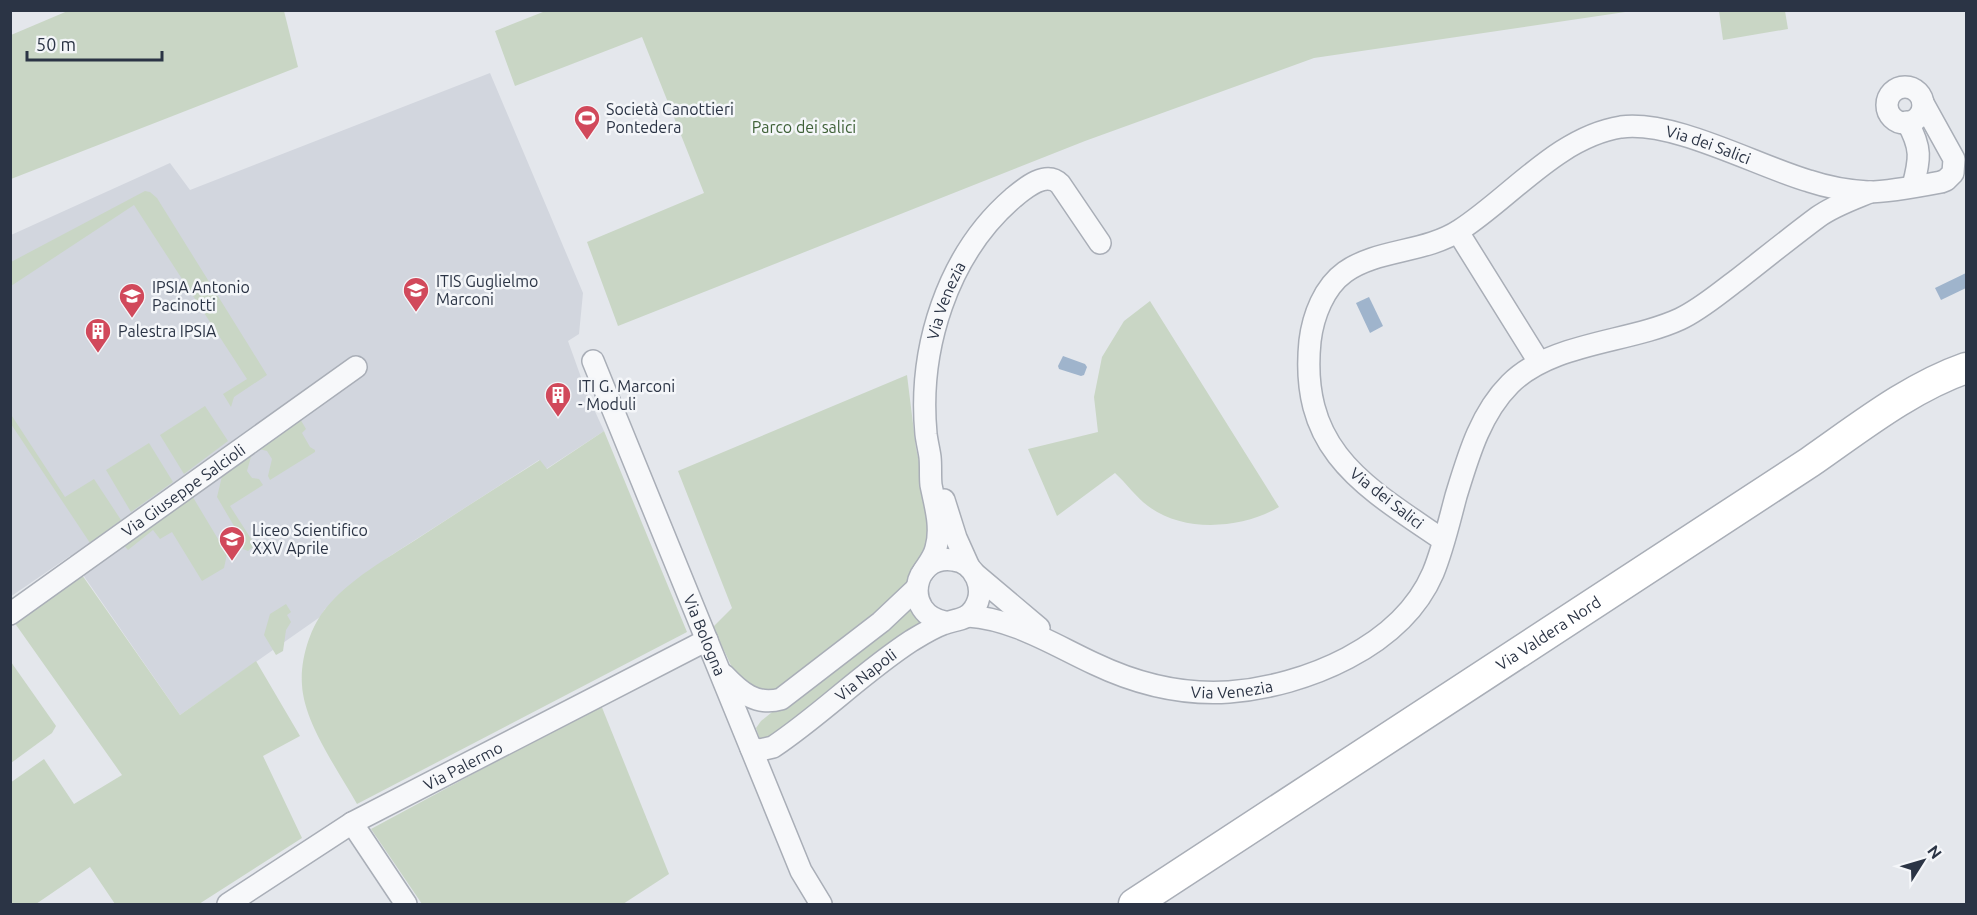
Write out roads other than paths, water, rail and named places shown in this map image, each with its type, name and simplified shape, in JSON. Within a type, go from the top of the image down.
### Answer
[{"type":"main road","name":"Via Valdera Nord","points":[[1134,904],[1790,476],[1893,405],[1966,368]]},
{"type":"street","points":[[1901,87],[1912,88],[1919,94],[1923,103],[1919,116],[1907,122],[1899,121],[1890,114],[1887,105],[1891,94],[1901,87]]},
{"type":"street","name":"Via dei Salici","points":[[1870,192],[1818,218],[1705,304],[1682,318],[1539,362],[1528,369],[1508,386],[1484,419],[1468,459],[1443,540],[1365,485],[1347,467],[1328,442],[1318,422],[1311,392],[1310,348],[1313,327],[1330,287],[1342,274],[1361,263],[1430,244],[1458,232],[1556,156],[1591,136],[1621,127],[1646,127],[1677,134],[1808,181],[1870,192],[1946,180],[1953,173],[1955,165],[1942,135],[1923,103]]},
{"type":"street","points":[[1907,122],[1919,152],[1912,186]]},
{"type":"street","name":"Via Venezia","points":[[920,580],[933,556],[938,540],[938,521],[931,482],[924,409],[929,352],[940,308],[960,266],[987,223],[1019,193],[1039,180],[1049,178],[1056,179],[1060,183],[1100,243]]},
{"type":"street","points":[[1808,181],[1818,201],[1818,218]]},
{"type":"street","points":[[1458,232],[1539,362]]},
{"type":"street","name":"Via Bologna","points":[[593,362],[801,871],[821,904]]},
{"type":"street","name":"Via Giuseppe Salcioli","points":[[10,614],[356,367]]},
{"type":"street","name":"Via Venezia","points":[[930,456],[956,538],[980,592],[978,601],[968,616]]},
{"type":"street","name":"Via Venezia","points":[[945,622],[953,622],[968,616],[989,618],[1010,624],[1108,670],[1163,688],[1205,693],[1246,690],[1323,668],[1354,654],[1382,637],[1396,626],[1425,587],[1433,573],[1443,540]]},
{"type":"street","points":[[945,622],[934,619],[922,609],[917,597],[920,580],[930,565],[943,560],[957,560],[1021,614],[1073,653]]},
{"type":"street","name":"Via Napoli","points":[[920,580],[882,621],[790,693],[759,714],[751,725],[749,743],[760,750],[769,749],[790,736],[902,648],[945,622]]},
{"type":"street","name":"Via Palermo","points":[[228,904],[352,823],[707,640]]},
{"type":"street","name":"Via Napoli","points":[[719,670],[732,684],[755,700],[772,701],[790,693]]},
{"type":"street","name":"Via Napoli","points":[[770,794],[770,778],[774,766],[790,736]]},
{"type":"street","points":[[352,823],[406,904]]},
{"type":"water","points":[[1966,273],[1966,288],[1941,300],[1935,288]]},
{"type":"water","points":[[1369,297],[1383,326],[1370,333],[1356,303]]},
{"type":"water","points":[[1063,356],[1085,364],[1087,367],[1084,375],[1059,369],[1058,366]]},
{"type":"place","name":"Società Canottieri Pontedera","points":[[587,141]]},
{"type":"place","name":"ITIS Guglielmo Marconi","points":[[416,313]]},
{"type":"place","name":"IPSIA Antonio Pacinotti","points":[[132,319]]},
{"type":"place","name":"Palestra IPSIA","points":[[98,354]]},
{"type":"place","name":"ITI G. Marconi - Moduli","points":[[558,418]]},
{"type":"place","name":"Liceo Scientifico XXV Aprile","points":[[232,562]]},
{"type":"park label","name":"Parco dei salici","points":[[804,127]]}]
